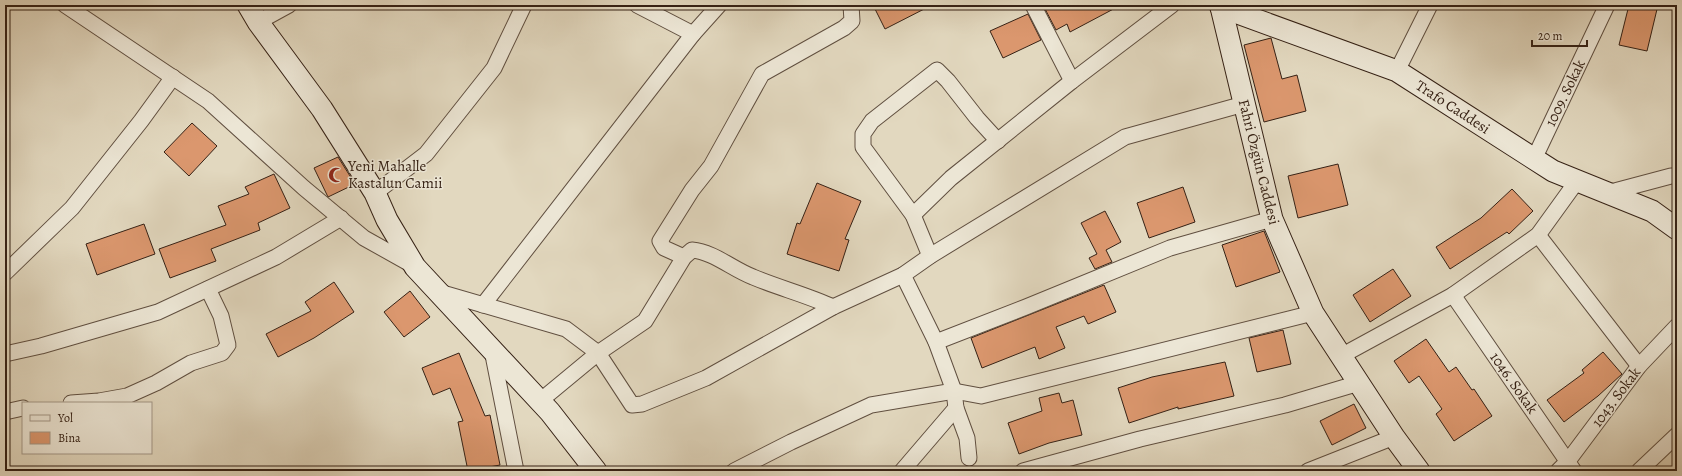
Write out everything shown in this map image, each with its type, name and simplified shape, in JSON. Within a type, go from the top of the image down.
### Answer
[{"type":"street","points":[[64,5],[208,101],[364,238],[415,267]]},
{"type":"street","points":[[289,5],[253,13],[322,109],[375,193],[387,220],[415,267],[540,401],[596,471]]},
{"type":"street","points":[[375,193],[426,154],[494,68],[524,5]]},
{"type":"street","points":[[637,5],[693,34]]},
{"type":"street","points":[[483,305],[693,34],[718,5]]},
{"type":"street","points":[[684,257],[664,248],[660,241],[692,190],[711,166],[762,74],[844,28],[852,21],[851,5]]},
{"type":"street","points":[[1033,5],[1072,82]]},
{"type":"street","points":[[913,215],[951,178],[1172,5]]},
{"type":"street","points":[[1397,71],[1430,5]]},
{"type":"street","name":"1009. Sokak","points":[[1534,159],[1607,5]]},
{"type":"street","name":"Trafo Caddesi","points":[[1220,6],[1397,71],[1553,171],[1652,212],[1677,229]]},
{"type":"street","name":"Fahri Özgün Caddesi","points":[[1220,6],[1272,219],[1313,313],[1394,437],[1419,471]]},
{"type":"street","points":[[930,256],[913,215],[863,147],[864,134],[872,121],[937,70],[998,141]]},
{"type":"street","points":[[5,273],[72,208],[141,121],[172,77]]},
{"type":"street","points":[[438,292],[566,329],[598,353],[632,405],[642,404],[706,378],[833,307],[903,275],[930,256],[1125,137],[1244,104]]},
{"type":"street","points":[[1607,193],[1671,176],[1677,176]]},
{"type":"street","points":[[1341,356],[1453,295],[1538,235],[1577,181]]},
{"type":"street","points":[[5,354],[41,346],[158,312],[276,257],[341,218]]},
{"type":"street","points":[[936,342],[1170,248],[1272,219]]},
{"type":"street","points":[[1538,235],[1639,366]]},
{"type":"street","points":[[540,401],[598,353],[645,321],[684,257],[692,250],[702,251],[751,277],[812,298],[833,307]]},
{"type":"street","points":[[903,275],[936,342],[954,391],[956,408],[967,438],[969,458]]},
{"type":"street","points":[[85,402],[127,396],[156,383],[191,362],[222,353],[228,345],[221,316],[208,289]]},
{"type":"street","name":"1046. Sokak","points":[[1453,295],[1567,468]]},
{"type":"street","points":[[734,471],[791,442],[871,405],[954,391],[981,396],[1313,313]]},
{"type":"street","name":"1043. Sokak","points":[[1567,468],[1639,366],[1677,326]]},
{"type":"street","points":[[492,349],[516,471]]},
{"type":"street","points":[[1023,471],[1140,439],[1285,404],[1359,383]]},
{"type":"street","points":[[5,412],[22,408]]},
{"type":"street","points":[[902,471],[956,408]]},
{"type":"street","points":[[1638,471],[1677,435]]},
{"type":"street","points":[[1308,471],[1394,437]]},
{"type":"building","points":[[873,5],[932,5],[885,29]]},
{"type":"building","points":[[1049,5],[1121,5],[1070,32],[1067,24],[1056,30],[1044,7]]},
{"type":"building","points":[[1629,5],[1658,5],[1647,51],[1619,45]]},
{"type":"building","points":[[1028,14],[1041,40],[1003,58],[990,31]]},
{"type":"building","points":[[1271,38],[1282,79],[1297,75],[1306,111],[1264,122],[1244,45]]},
{"type":"building","points":[[192,123],[217,146],[189,176],[164,152]]},
{"type":"building","name":"Yeni Mahalle Kastalun Camii","points":[[338,157],[355,184],[328,197],[314,168]]},
{"type":"building","points":[[1338,164],[1348,205],[1298,218],[1288,176]]},
{"type":"building","points":[[274,174],[290,208],[258,223],[260,230],[211,249],[216,261],[170,278],[159,249],[226,225],[218,206],[249,194],[245,187]]},
{"type":"building","points":[[817,183],[861,201],[845,239],[849,240],[839,271],[787,254],[797,223],[800,224]]},
{"type":"building","points":[[1183,187],[1195,222],[1149,238],[1137,203]]},
{"type":"building","points":[[1512,189],[1533,211],[1509,234],[1507,232],[1450,269],[1436,247],[1481,218]]},
{"type":"building","points":[[1105,211],[1121,242],[1106,250],[1112,262],[1095,269],[1089,258],[1097,254],[1081,223]]},
{"type":"building","points":[[144,224],[155,254],[97,275],[86,244]]},
{"type":"building","points":[[1264,231],[1280,272],[1236,287],[1222,245]]},
{"type":"building","points":[[1393,269],[1411,296],[1370,322],[1353,295]]},
{"type":"building","points":[[334,282],[354,312],[314,338],[278,357],[266,334],[311,311],[305,302]]},
{"type":"building","points":[[1104,285],[1116,312],[1088,324],[1084,316],[1056,327],[1065,348],[1039,359],[1035,347],[982,368],[971,338]]},
{"type":"building","points":[[410,291],[430,317],[404,337],[384,312]]},
{"type":"building","points":[[1283,330],[1291,364],[1257,372],[1249,338]]},
{"type":"building","points":[[1426,339],[1449,372],[1456,367],[1472,390],[1474,389],[1492,416],[1454,441],[1436,414],[1442,409],[1419,376],[1409,383],[1394,361]]},
{"type":"building","points":[[1603,352],[1622,374],[1598,396],[1564,422],[1547,400],[1584,373],[1582,370]]},
{"type":"building","points":[[459,353],[485,416],[490,415],[500,465],[468,471],[458,422],[463,421],[450,388],[433,395],[422,368]]},
{"type":"building","points":[[1225,362],[1234,396],[1178,409],[1178,407],[1129,423],[1118,388],[1152,377]]},
{"type":"building","points":[[1059,393],[1062,403],[1073,400],[1082,435],[1049,443],[1019,454],[1008,423],[1042,411],[1039,398]]},
{"type":"building","points":[[1354,404],[1366,428],[1332,445],[1320,421]]},
{"type":"place","name":"Yeni Mahalle Kastalun Camii","points":[[336,175]]}]
